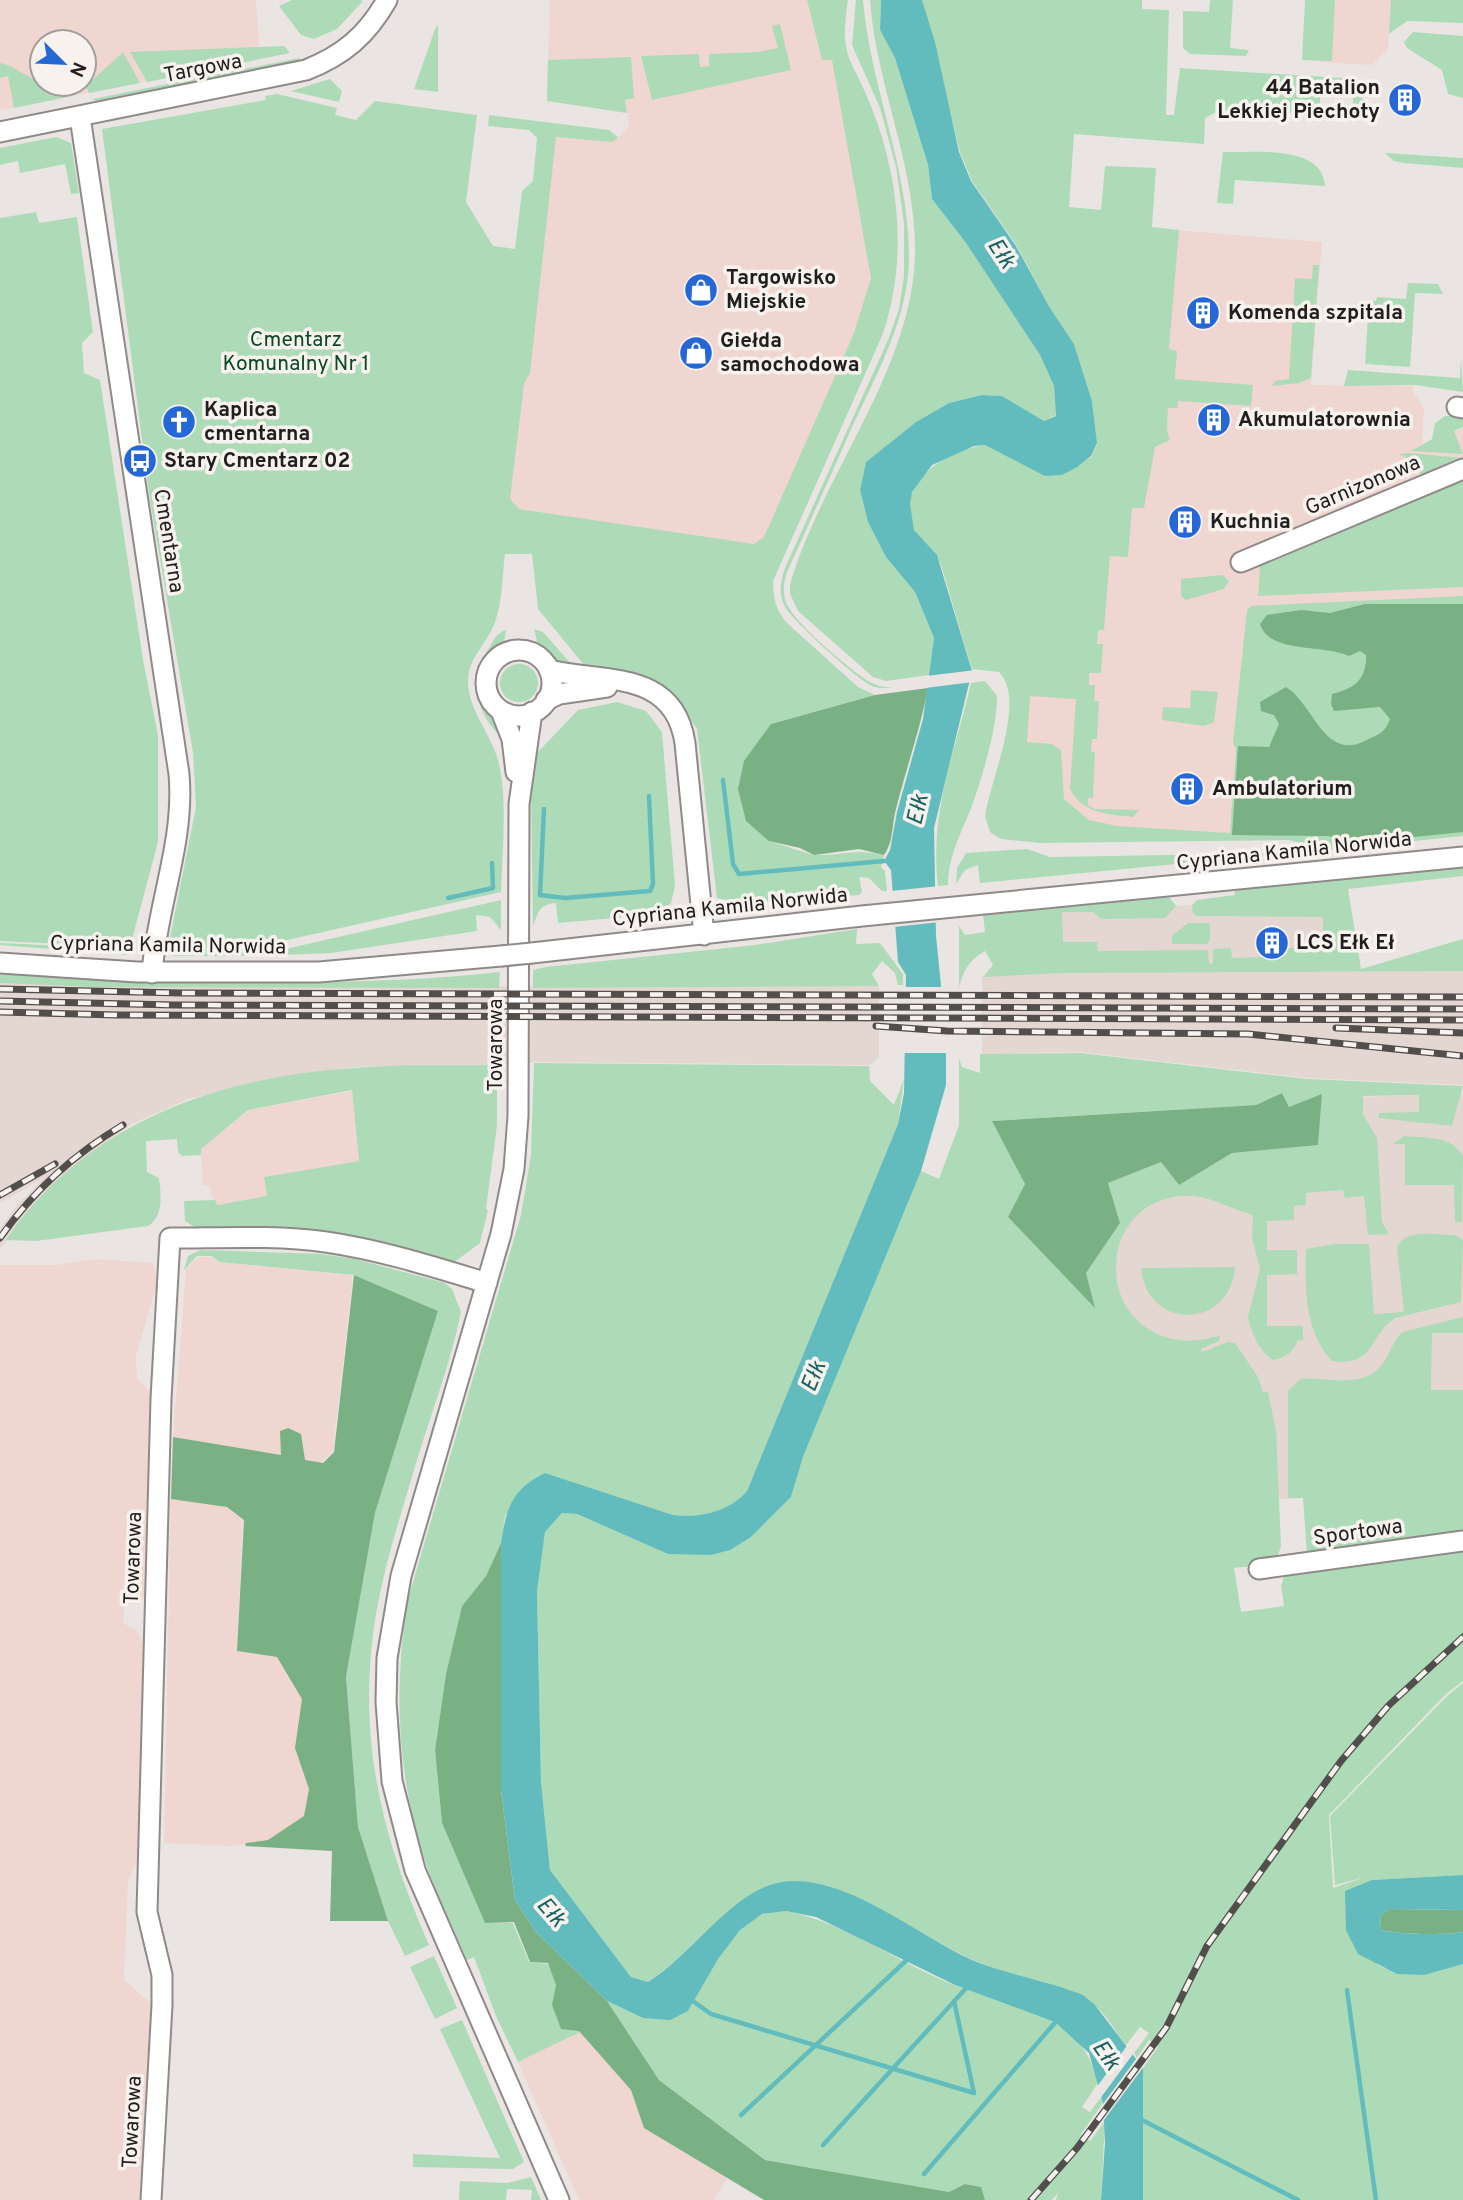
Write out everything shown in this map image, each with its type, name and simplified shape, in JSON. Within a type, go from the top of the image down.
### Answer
[{"type":"street","name":"Targowa","points":[[0,132],[306,70],[352,46],[375,21],[387,0]]},
{"type":"street","name":"Cmentarna","points":[[80,117],[180,782],[178,832],[157,926],[152,972]]},
{"type":"street","name":"Garnizonowa","points":[[1241,562],[1463,469]]},
{"type":"street","points":[[539,706],[551,685],[549,670],[540,658],[524,650],[513,650],[495,660],[489,668],[486,687],[494,704],[501,711],[522,715],[580,690],[643,686]]},
{"type":"street","points":[[549,670],[580,676],[615,678],[643,686],[669,704],[681,727],[704,935]]},
{"type":"street","name":"Towarowa","points":[[519,804],[539,706]]},
{"type":"street","name":"Towarowa","points":[[501,711],[512,739],[519,804],[517,1137],[509,1201],[401,1576],[387,1658],[388,1744],[402,1827],[415,1870],[559,2200]]},
{"type":"street","name":"Cypriana Kamila Norwida","points":[[0,963],[152,972],[319,972],[533,953],[862,916],[1463,857]]},
{"type":"street","name":"Towarowa","points":[[151,2200],[162,1975],[147,1912],[161,1399],[170,1238],[280,1238],[336,1244],[395,1256],[487,1283]]},
{"type":"street","name":"Sportowa","points":[[1259,1569],[1463,1541]]},
{"type":"shaded area","points":[[0,0],[256,0],[260,59],[98,91],[98,28],[28,28],[28,98],[61,98],[0,110]]},
{"type":"shaded area","name":"Targowisko Miejskie","points":[[550,0],[844,0],[836,56],[883,273],[767,557],[498,520],[542,131],[617,138],[629,126],[626,105],[547,95]]},
{"type":"shaded area","points":[[1323,0],[1392,0],[1388,49],[1372,65],[1319,62]]},
{"type":"shaded area","points":[[1163,229],[1322,242],[1311,385],[1413,386],[1413,392],[1424,408],[1422,445],[1463,428],[1463,607],[1231,835],[1013,831],[1032,571],[1091,476]]},
{"type":"shaded area","points":[[1332,890],[1325,963],[1060,966],[1059,910],[1196,905]]},
{"type":"shaded area","points":[[1463,939],[1463,1085],[1308,1078],[1079,1052],[982,1054],[982,976],[1063,972],[1361,970]]},
{"type":"shaded area","points":[[0,983],[143,987],[879,986],[879,1058],[869,1065],[535,1062],[353,1067],[188,1099],[132,1124],[58,1179],[0,1249],[0,1228],[17,1205],[45,1177],[0,1203]]},
{"type":"shaded area","points":[[352,1091],[359,1161],[264,1177],[267,1196],[216,1205],[208,1185],[203,1185],[201,1149],[249,1110]]},
{"type":"shaded area","points":[[1463,1094],[1463,1390],[1295,1392],[1303,1498],[1249,1501],[1151,1351],[1020,1212],[1316,1098]]},
{"type":"shaded area","points":[[198,1257],[212,1257],[218,1262],[353,1275],[333,1451],[318,1466],[173,1439],[186,1269]]},
{"type":"shaded area","points":[[95,1259],[153,1263],[158,1279],[136,1356],[137,1379],[152,1393],[147,1593],[139,1604],[125,1604],[123,1623],[136,1630],[146,1647],[139,1866],[134,1867],[128,1883],[124,1980],[151,2003],[139,2200],[0,2200],[0,1265],[56,1265]]},
{"type":"shaded area","points":[[171,1482],[244,1495],[237,1646],[310,1657],[311,1788],[306,1817],[269,1841],[229,1846],[164,1843]]},
{"type":"shaded area","points":[[580,2032],[728,2177],[714,2200],[579,2200],[518,2062]]},
{"type":"green space","points":[[292,0],[363,1],[337,29],[314,39],[301,35],[279,6]]},
{"type":"green space","name":"Cmentarz Komunalny Nr 1","points":[[807,0],[848,0],[846,46],[871,106],[889,162],[898,250],[890,308],[882,336],[773,581],[776,604],[787,623],[858,687],[875,695],[771,724],[769,841],[817,855],[864,852],[884,855],[881,867],[885,871],[887,891],[882,891],[869,878],[859,877],[862,892],[859,895],[742,903],[717,898],[697,729],[673,694],[651,679],[625,672],[589,671],[538,609],[532,554],[505,554],[498,614],[492,630],[475,657],[468,680],[472,701],[496,754],[502,779],[504,828],[501,892],[274,943],[274,956],[172,956],[168,948],[196,807],[193,753],[149,494],[102,129],[266,100],[265,96],[277,94],[337,108],[335,115],[356,120],[375,101],[477,115],[466,202],[493,246],[515,249],[522,191],[533,181],[537,138],[529,130],[488,126],[489,115],[609,130],[618,137],[613,142],[556,137],[530,373],[524,384],[510,499],[519,509],[754,544],[764,537],[854,333],[871,278],[832,60],[822,60]]},
{"type":"green space","points":[[856,0],[863,0],[873,62],[902,186],[907,218],[908,273],[905,296],[892,340],[788,570],[784,590],[791,611],[811,633],[838,658],[872,683],[893,687],[885,688],[875,687],[864,681],[825,648],[789,612],[782,600],[781,591],[785,568],[888,340],[899,309],[904,276],[904,224],[896,167],[880,108],[852,45]]},
{"type":"green space","points":[[870,0],[881,0],[880,30],[895,58],[928,165],[932,199],[966,243],[1040,355],[1054,386],[1056,415],[1044,421],[1002,396],[982,395],[949,403],[916,422],[866,462],[860,490],[868,521],[886,557],[915,592],[934,638],[929,675],[886,681],[873,677],[798,611],[790,594],[790,584],[805,543],[883,379],[900,337],[911,295],[915,252],[914,220],[903,157],[880,63]]},
{"type":"green space","points":[[922,0],[1142,0],[1142,9],[1169,10],[1166,115],[1174,115],[1180,68],[1343,78],[1354,84],[1358,88],[1363,98],[1364,117],[1352,116],[1354,85],[1320,82],[1320,114],[1220,110],[1205,118],[1204,144],[1074,134],[1069,207],[1101,210],[1105,166],[1156,168],[1152,227],[1179,230],[1169,349],[1177,351],[1175,379],[1253,385],[1251,406],[1178,401],[1177,408],[1168,408],[1167,430],[1170,440],[1155,447],[1144,508],[1132,508],[1128,557],[1110,556],[1104,630],[1098,630],[1097,644],[1103,644],[1101,673],[1089,673],[1089,685],[1095,685],[1094,701],[1099,701],[1097,739],[1092,739],[1091,752],[1095,752],[1093,798],[1088,798],[1088,805],[1095,809],[1139,810],[1133,817],[1097,811],[1082,804],[1070,789],[1076,699],[1030,696],[1027,742],[1052,744],[1061,750],[1064,799],[1089,820],[1117,826],[1230,833],[1236,750],[1233,742],[1247,610],[1251,606],[1463,596],[1463,836],[1308,852],[1301,843],[1289,840],[1040,843],[1001,839],[990,832],[985,816],[1008,720],[1007,685],[999,672],[972,669],[941,565],[936,555],[915,531],[910,514],[910,498],[916,484],[926,472],[939,462],[970,448],[985,445],[1062,475],[1091,457],[1097,444],[1092,401],[1074,344],[1050,308],[1017,246],[972,181],[960,152]]},
{"type":"green space","points":[[1210,0],[1233,0],[1230,48],[1249,50],[1246,56],[1190,54],[1183,48],[1183,11],[1209,12]]},
{"type":"green space","points":[[1305,0],[1335,0],[1332,61],[1302,60]]},
{"type":"green space","points":[[1391,0],[1463,0],[1463,23],[1407,21],[1389,34]]},
{"type":"green space","points":[[780,24],[791,70],[652,100],[641,56],[699,54],[700,67],[709,66],[709,54],[759,52],[778,48],[772,26]]},
{"type":"green space","points":[[438,25],[438,92],[414,89],[435,29]]},
{"type":"green space","points":[[1413,32],[1463,36],[1463,98],[1448,94],[1442,70],[1407,48],[1404,42]]},
{"type":"green space","points":[[284,46],[290,53],[147,82],[130,52]]},
{"type":"green space","points":[[123,52],[140,83],[98,91],[98,75]]},
{"type":"green space","points":[[631,57],[634,98],[625,100],[627,113],[547,101],[548,60]]},
{"type":"green space","points":[[299,58],[301,62],[101,103],[92,99]]},
{"type":"green space","points":[[0,63],[28,76],[28,98],[63,98],[14,108],[8,76],[0,78]]},
{"type":"green space","points":[[330,79],[342,91],[339,102],[291,91]]},
{"type":"green space","points":[[56,137],[71,143],[79,193],[71,194],[65,164],[20,173],[18,161],[0,165],[0,148]]},
{"type":"green space","points":[[1223,152],[1268,152],[1300,157],[1313,163],[1321,173],[1325,186],[1235,180],[1233,204],[1217,203]]},
{"type":"green space","points":[[1385,153],[1463,158],[1463,168],[1404,163],[1394,161]]},
{"type":"green space","points":[[36,212],[39,223],[77,217],[93,332],[82,343],[84,373],[100,380],[143,660],[158,735],[158,842],[130,947],[0,941],[0,218]]},
{"type":"green space","points":[[1313,265],[1319,265],[1311,378],[1299,383],[1272,386],[1275,381],[1289,379],[1295,278],[1312,279]]},
{"type":"green space","points":[[1408,283],[1438,284],[1443,294],[1415,293],[1410,367],[1365,364],[1369,301],[1376,301],[1377,297],[1406,299]]},
{"type":"green space","points":[[1461,358],[1463,392],[1415,385],[1344,386],[1348,370],[1460,378]]},
{"type":"green space","points":[[1445,416],[1463,416],[1463,427],[1454,431],[1463,454],[1411,451],[1432,439],[1435,423]]},
{"type":"green space","points":[[1398,454],[1463,460],[1421,476],[1414,461]]},
{"type":"green space","points":[[1463,480],[1463,587],[1258,596],[1260,566]]},
{"type":"green space","points":[[1223,575],[1229,581],[1224,589],[1186,600],[1181,596],[1181,579]]},
{"type":"green space","points":[[1365,604],[1463,604],[1463,832],[1354,843],[1328,836],[1232,835],[1238,746],[1269,747],[1279,724],[1274,715],[1261,711],[1260,702],[1286,687],[1296,695],[1330,738],[1340,744],[1352,745],[1367,740],[1384,730],[1390,719],[1380,707],[1334,711],[1331,704],[1332,694],[1352,686],[1361,677],[1366,655],[1360,651],[1349,656],[1285,644],[1265,633],[1260,624],[1267,615],[1301,610],[1330,613]]},
{"type":"green space","points":[[534,629],[543,632],[572,665],[556,665],[538,645]]},
{"type":"green space","points":[[506,630],[501,647],[486,667],[480,683],[482,697],[497,718],[504,736],[493,728],[483,712],[475,680],[480,664],[493,641]]},
{"type":"green space","points":[[519,664],[533,669],[538,683],[533,697],[519,702],[505,697],[500,683],[505,669]]},
{"type":"green space","points":[[985,681],[997,696],[990,747],[975,797],[954,851],[948,885],[938,886],[937,833],[945,783],[971,683]]},
{"type":"green space","points":[[928,688],[895,813],[891,840],[884,855],[859,849],[814,855],[800,848],[769,841],[746,821],[738,789],[744,761],[771,724],[875,695]]},
{"type":"green space","points":[[1191,690],[1218,692],[1214,722],[1204,726],[1162,720],[1163,707],[1190,708]]},
{"type":"green space","points":[[617,702],[646,711],[662,732],[675,886],[671,903],[658,914],[558,923],[556,903],[550,904],[539,911],[533,927],[531,796],[536,754],[578,710]]},
{"type":"green space","points":[[1027,849],[1050,857],[1289,853],[980,883],[978,865],[965,870],[956,884],[957,868],[966,853]]},
{"type":"green space","points":[[1463,865],[1463,876],[1348,889],[1361,969],[1463,939],[1463,971],[1064,973],[983,977],[993,965],[985,951],[968,966],[959,987],[959,926],[965,935],[985,932],[983,915],[1163,896],[1170,898],[1176,906],[1165,918],[1101,919],[1093,912],[1062,912],[1063,942],[1097,942],[1098,951],[1208,950],[1209,963],[1213,964],[1213,949],[1231,948],[1232,958],[1267,957],[1267,948],[1323,948],[1323,917],[1196,916],[1192,905],[1197,900],[1235,895],[1234,888]]},
{"type":"green space","points":[[501,900],[501,930],[490,917],[476,915],[477,931],[331,953],[281,955],[281,950]]},
{"type":"green space","points":[[1188,923],[1210,923],[1210,940],[1207,944],[1172,944],[1172,936]]},
{"type":"green space","points":[[857,929],[856,944],[880,943],[903,974],[903,985],[898,985],[895,973],[882,961],[872,974],[879,986],[533,988],[533,970],[546,967],[755,945]]},
{"type":"green space","points":[[0,943],[130,949],[128,955]]},
{"type":"green space","points":[[0,971],[250,982],[375,981],[500,972],[499,988],[94,987],[0,983]]},
{"type":"green space","points":[[1080,1053],[1308,1079],[1463,1086],[1452,1126],[1379,1118],[1379,1113],[1419,1112],[1419,1095],[1363,1096],[1363,1114],[1377,1138],[1382,1222],[1389,1234],[1368,1235],[1364,1196],[1345,1198],[1343,1190],[1306,1193],[1306,1205],[1294,1206],[1294,1220],[1267,1221],[1267,1250],[1297,1250],[1297,1274],[1267,1275],[1267,1326],[1303,1326],[1303,1341],[1298,1340],[1285,1356],[1273,1360],[1268,1356],[1256,1341],[1249,1323],[1248,1317],[1260,1269],[1252,1238],[1253,1215],[1192,1196],[1155,1203],[1134,1218],[1121,1239],[1116,1263],[1118,1287],[1128,1310],[1146,1328],[1179,1340],[1220,1336],[1219,1341],[1201,1349],[1202,1352],[1228,1342],[1235,1343],[1258,1377],[1263,1392],[1268,1392],[1276,1431],[1281,1545],[1275,1559],[1264,1565],[1234,1568],[1241,1612],[1284,1606],[1281,1586],[1285,1574],[1463,1546],[1463,1681],[1446,1694],[1329,1815],[1333,1888],[1365,1877],[1335,1885],[1330,1816],[1447,1696],[1463,1683],[1463,1875],[1372,1880],[1377,1965],[1411,1974],[1463,1964],[1463,2200],[1143,2200],[1143,2068],[1158,2047],[1149,2040],[1137,2058],[1134,2053],[1149,2033],[1140,2027],[1126,2045],[1102,2013],[1079,1996],[1065,1989],[973,1960],[868,1902],[831,1887],[808,1882],[775,1884],[753,1893],[648,1982],[631,1977],[550,1870],[541,1782],[537,1592],[545,1532],[562,1513],[577,1514],[668,1554],[751,1537],[791,1497],[803,1457],[921,1171],[939,1179],[959,1125],[959,1058],[962,1067],[980,1073],[980,1054]],"holes":[[[1282,1093],[1289,1107],[1322,1095],[1318,1145],[1232,1153],[1179,1185],[1161,1162],[1108,1183],[1120,1223],[1086,1273],[1094,1306],[1008,1217],[1025,1184],[993,1121],[1256,1105]]]},
{"type":"green space","points":[[534,1063],[869,1066],[870,1081],[894,1105],[904,1079],[898,1124],[747,1491],[723,1509],[704,1514],[673,1515],[545,1473],[505,1516],[501,1543],[486,1576],[462,1606],[446,1674],[435,1750],[442,1823],[486,1923],[513,1923],[529,1962],[556,1965],[580,2032],[518,2062],[496,2016],[474,1957],[467,1960],[436,1890],[417,1834],[404,1768],[400,1667],[408,1599],[521,1215],[531,1155]]},
{"type":"green space","points":[[497,1065],[497,1125],[488,1210],[480,1243],[453,1263],[196,1228],[185,1221],[184,1201],[215,1200],[217,1205],[267,1196],[264,1177],[359,1161],[352,1090],[248,1110],[201,1149],[201,1155],[182,1156],[178,1152],[177,1139],[146,1141],[147,1172],[159,1178],[161,1198],[157,1217],[148,1226],[36,1241],[6,1240],[38,1199],[75,1165],[115,1137],[159,1114],[205,1096],[253,1082],[303,1073],[390,1066]]},
{"type":"green space","points":[[1282,1093],[1289,1107],[1322,1094],[1318,1145],[1232,1153],[1179,1185],[1161,1162],[1108,1183],[1120,1223],[1086,1273],[1095,1308],[1008,1217],[1025,1184],[992,1121],[1256,1105]]},
{"type":"green space","points":[[1404,1136],[1445,1141],[1458,1149],[1463,1156],[1462,1222],[1455,1222],[1454,1185],[1405,1185],[1405,1144],[1393,1144]]},
{"type":"green space","points":[[1414,1235],[1455,1235],[1463,1240],[1461,1302],[1395,1318],[1364,1355],[1346,1362],[1332,1361],[1316,1336],[1311,1322],[1306,1293],[1306,1249],[1334,1244],[1369,1244],[1374,1314],[1404,1312],[1397,1247],[1401,1241]]},
{"type":"green space","points":[[200,1250],[321,1254],[355,1259],[445,1283],[452,1289],[461,1312],[447,1368],[389,1556],[376,1614],[371,1658],[371,1743],[377,1784],[398,1864],[429,1945],[405,1956],[388,1921],[358,1827],[346,1677],[375,1513],[438,1311],[354,1275],[219,1262],[212,1256],[197,1256],[184,1270],[188,1256]]},
{"type":"green space","points":[[1235,1267],[1230,1287],[1219,1302],[1205,1311],[1189,1315],[1172,1312],[1158,1304],[1147,1289],[1141,1268]]},
{"type":"green space","points":[[354,1275],[438,1311],[375,1513],[346,1677],[358,1827],[388,1921],[330,1921],[332,1851],[245,1846],[246,1843],[268,1840],[304,1816],[309,1789],[295,1748],[302,1699],[277,1657],[237,1651],[244,1520],[227,1507],[171,1499],[173,1437],[281,1455],[280,1431],[288,1428],[301,1434],[305,1460],[323,1463],[334,1452]]},
{"type":"green space","points":[[1463,1317],[1463,1333],[1432,1333],[1431,1390],[1463,1390],[1463,1532],[1307,1556],[1303,1498],[1288,1498],[1288,1391],[1300,1379],[1363,1378],[1381,1366],[1402,1332]]},
{"type":"green space","points":[[501,1543],[501,1790],[515,1900],[536,1932],[607,2001],[659,2080],[765,2160],[949,2192],[965,2184],[981,2187],[985,2200],[764,2200],[644,2128],[631,2090],[579,2031],[561,2029],[552,2005],[556,1985],[548,1963],[530,1962],[514,1922],[485,1923],[442,1823],[435,1750],[446,1674],[462,1606],[486,1576]]},
{"type":"green space","points":[[1389,1909],[1463,1910],[1463,1932],[1420,1934],[1380,1929],[1381,1915]]},
{"type":"green space","points":[[786,1911],[852,1934],[957,1986],[1034,2011],[1073,2036],[1092,2064],[1098,2083],[1082,2107],[1090,2112],[1101,2097],[1103,2103],[1081,2134],[1090,2141],[1105,2121],[1101,2200],[1056,2200],[1058,2193],[1052,2200],[985,2200],[980,2187],[965,2184],[949,2192],[765,2160],[659,2080],[607,2001],[643,2018],[688,2011],[720,1955],[741,1929],[764,1914]]},
{"type":"green space","points":[[434,1956],[457,2008],[435,2019],[410,1967]]},
{"type":"green space","points":[[462,2020],[524,2162],[513,2169],[413,2167],[413,2154],[500,2158],[440,2029]]},
{"type":"green space","points":[[531,2177],[541,2200],[531,2200],[532,2190],[507,2189],[506,2200],[459,2200],[460,2181],[507,2183]]},
{"type":"water","name":"Ełk","points":[[881,0],[922,0],[935,42],[959,152],[971,181],[1016,246],[1050,308],[1074,344],[1092,401],[1097,443],[1091,456],[1077,467],[1062,475],[1045,476],[985,445],[974,446],[932,465],[912,492],[910,504],[914,530],[937,555],[972,671],[934,828],[936,936],[946,1035],[946,1085],[921,1171],[803,1457],[791,1497],[751,1537],[730,1550],[711,1555],[668,1554],[577,1514],[562,1513],[545,1532],[537,1592],[541,1782],[550,1870],[631,1977],[648,1982],[751,1894],[767,1886],[793,1881],[819,1884],[847,1893],[977,1962],[1083,1995],[1095,2005],[1143,2068],[1143,2200],[1101,2200],[1105,2143],[1103,2103],[1089,2053],[1055,2022],[955,1985],[816,1917],[786,1911],[762,1914],[740,1930],[718,1959],[688,2011],[670,2020],[643,2018],[607,2001],[536,1932],[515,1900],[501,1790],[501,1543],[512,1501],[525,1486],[545,1473],[673,1515],[713,1512],[740,1498],[747,1491],[898,1124],[904,1093],[906,975],[898,962],[891,870],[884,861],[890,850],[897,812],[923,719],[934,638],[915,592],[886,557],[868,522],[860,490],[866,462],[916,422],[949,403],[982,395],[1002,396],[1044,421],[1056,416],[1054,386],[1040,355],[966,243],[932,199],[928,165],[895,58],[880,30]]},
{"type":"water","points":[[1463,1875],[1463,1910],[1389,1909],[1381,1915],[1380,1929],[1420,1934],[1463,1932],[1463,1964],[1424,1975],[1397,1974],[1358,1954],[1346,1930],[1345,1891],[1372,1880]]},
{"type":"pier","points":[[976,670],[973,682],[925,688],[926,676]]},
{"type":"pier","points":[[940,886],[940,922],[894,927],[891,891]]},
{"type":"pier","points":[[902,987],[946,987],[950,1053],[901,1053]]},
{"type":"pier","points":[[1129,2043],[1136,2050],[1099,2100],[1096,2088]]},
{"type":"pier","points":[[1139,2055],[1145,2065],[1101,2124],[1100,2108]]},
{"type":"waterway","points":[[723,780],[733,864],[739,874],[884,861]]},
{"type":"waterway","points":[[544,809],[540,895],[565,898],[650,891],[653,884],[649,796]]},
{"type":"waterway","points":[[448,898],[493,888],[492,863]]},
{"type":"waterway","points":[[741,2115],[909,1958]]},
{"type":"waterway","points":[[823,2145],[969,1985]]},
{"type":"waterway","points":[[1347,1990],[1376,2200]]},
{"type":"waterway","points":[[690,1999],[711,2014],[974,2093],[954,2001]]},
{"type":"waterway","points":[[924,2174],[1059,2018]]},
{"type":"waterway","points":[[1140,2119],[1298,2200]]},
{"type":"railway","points":[[0,989],[182,993],[1463,997]]},
{"type":"railway","points":[[0,1001],[174,1005],[1463,1009]]},
{"type":"railway","points":[[0,1012],[117,1015],[1463,1020]]},
{"type":"railway","points":[[876,1026],[947,1031],[1248,1034],[1463,1056]]},
{"type":"railway","points":[[1336,1028],[1463,1033]]},
{"type":"railway","points":[[0,1238],[26,1205],[71,1161],[123,1125]]},
{"type":"railway","points":[[0,1195],[55,1164]]},
{"type":"railway","points":[[1031,2200],[1077,2148],[1166,2028],[1207,1946],[1341,1761],[1389,1705],[1463,1637]]},
{"type":"place","name":"44 Batalion Lekkiej Piechoty","points":[[1405,100]]},
{"type":"place","name":"Targowisko Miejskie","points":[[701,290]]},
{"type":"place","name":"Komenda szpitala","points":[[1203,313]]},
{"type":"place","name":"Giełda samochodowa","points":[[696,353]]},
{"type":"place","name":"Akumulatorownia","points":[[1214,420]]},
{"type":"place","name":"Kaplica cmentarna","points":[[179,422]]},
{"type":"place","name":"Stary Cmentarz 02","points":[[140,461]]},
{"type":"place","name":"Kuchnia","points":[[1185,522]]},
{"type":"place","name":"Ambulatorium","points":[[1187,789]]},
{"type":"place","name":"LCS Ełk Eł","points":[[1272,943]]}]
